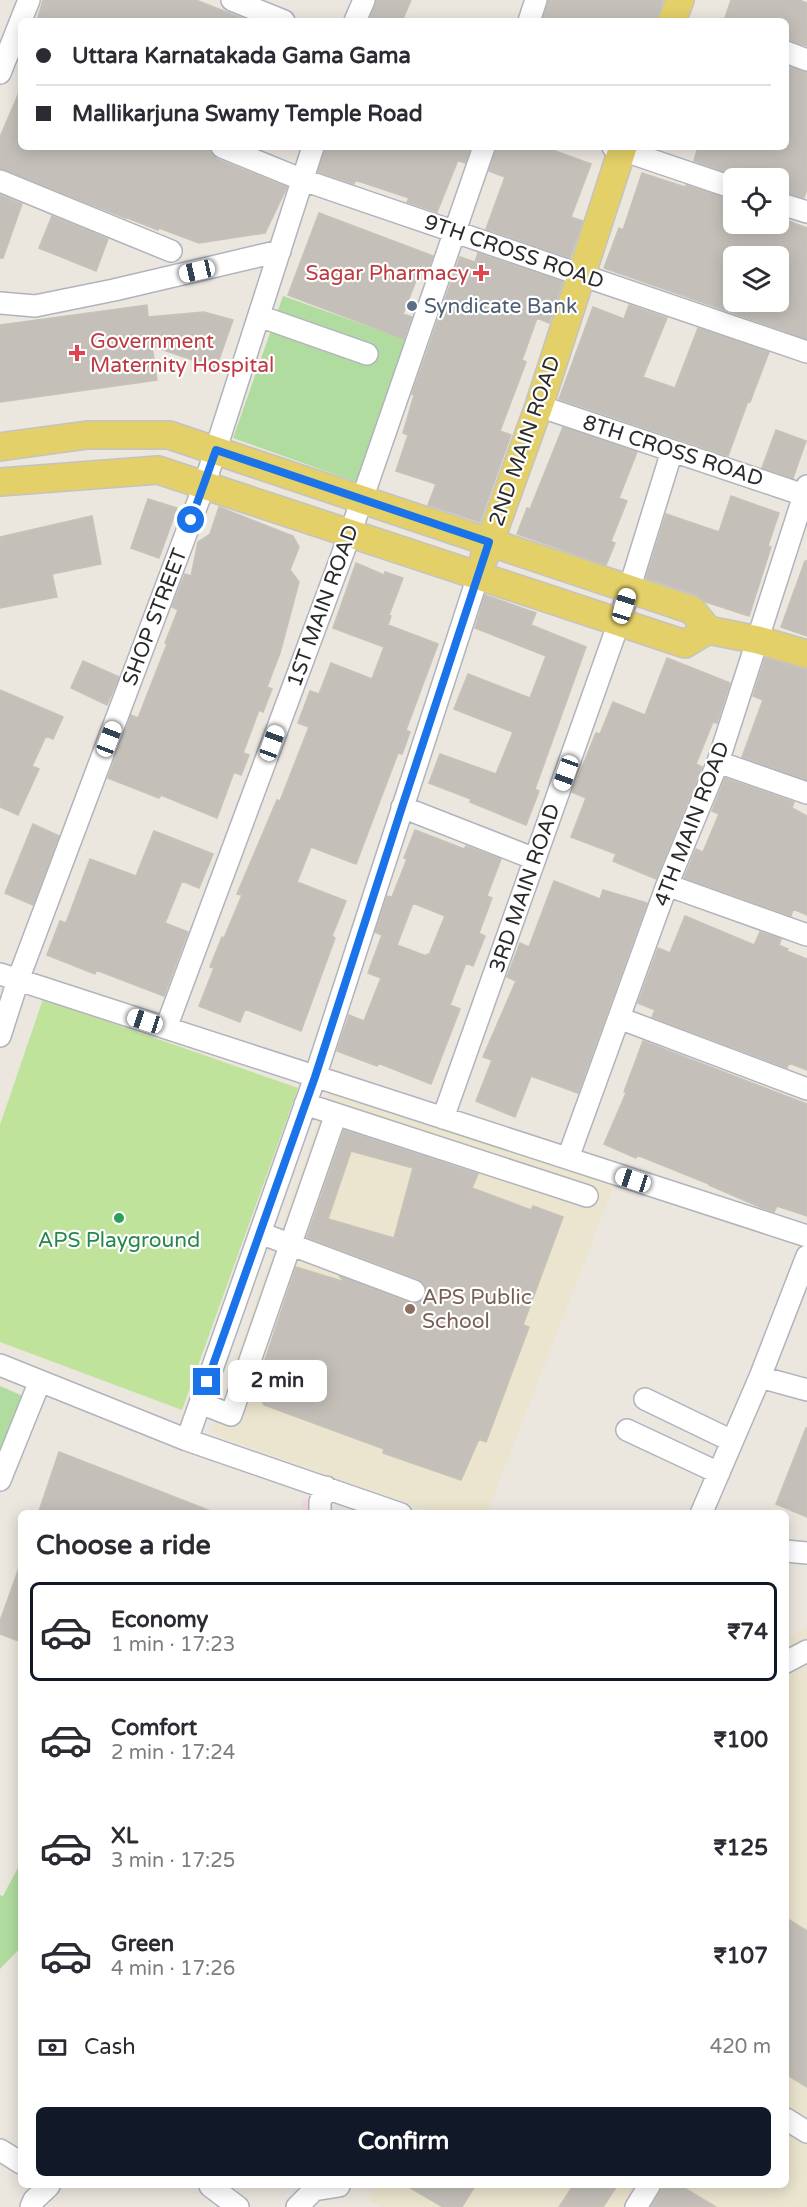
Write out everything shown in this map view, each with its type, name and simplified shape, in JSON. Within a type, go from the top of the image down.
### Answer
[{"type":"main road","points":[[673,18],[680,0]]},
{"type":"main road","name":"2ND MAIN ROAD","points":[[478,576],[539,406],[582,275],[618,150]]},
{"type":"main road","points":[[0,447],[87,435],[169,435],[692,610],[708,630],[758,640],[807,654]]},
{"type":"main road","points":[[0,482],[158,471],[685,644],[708,630]]},
{"type":"street","points":[[23,18],[29,0]]},
{"type":"street","points":[[232,0],[277,18]]},
{"type":"street","points":[[356,18],[364,0]]},
{"type":"street","points":[[530,18],[536,0]]},
{"type":"street","points":[[7,64],[18,32]]},
{"type":"street","points":[[789,53],[807,60]]},
{"type":"street","name":"9TH CROSS ROAD","points":[[229,150],[303,180],[807,352]]},
{"type":"street","name":"SHOP STREET","points":[[0,1036],[9,977],[204,486],[312,150]]},
{"type":"street","name":"1ST MAIN ROAD","points":[[166,1028],[350,534],[483,150]]},
{"type":"street","points":[[625,150],[723,184]]},
{"type":"street","points":[[0,181],[171,251]]},
{"type":"street","points":[[789,206],[807,212]]},
{"type":"street","points":[[0,303],[34,306],[114,290],[280,251]]},
{"type":"street","points":[[259,316],[367,354]]},
{"type":"street","name":"8TH CROSS ROAD","points":[[539,406],[672,451],[806,492]]},
{"type":"street","name":"3RD MAIN ROAD","points":[[443,1118],[619,622],[672,451]]},
{"type":"street","name":"4TH MAIN ROAD","points":[[568,1158],[667,885],[717,762],[806,492]]},
{"type":"street","name":"2ND MAIN ROAD","points":[[188,1440],[315,1077],[478,576]]},
{"type":"street","points":[[717,762],[807,793]]},
{"type":"street","points":[[402,807],[535,859]]},
{"type":"street","points":[[667,885],[807,935]]},
{"type":"street","points":[[9,977],[807,1236]]},
{"type":"street","points":[[619,1018],[807,1089]]},
{"type":"street","points":[[305,1104],[587,1196]]},
{"type":"street","points":[[200,1403],[231,1415],[336,1114]]},
{"type":"street","points":[[260,1233],[414,1292]]},
{"type":"street","points":[[703,1510],[760,1377],[807,1256]]},
{"type":"street","points":[[0,1365],[188,1440],[390,1510]]},
{"type":"street","points":[[760,1377],[807,1390]]},
{"type":"street","points":[[0,1480],[40,1381]]},
{"type":"street","points":[[645,1399],[732,1441]]},
{"type":"street","points":[[627,1430],[719,1473]]},
{"type":"street","points":[[320,1510],[320,1502],[326,1487]]},
{"type":"street","points":[[789,1551],[807,1553]]},
{"type":"street","points":[[789,1660],[807,1651]]},
{"type":"street","points":[[789,2120],[807,2132]]},
{"type":"street","points":[[0,2150],[18,2161]]},
{"type":"street","points":[[31,2207],[34,2200],[48,2188]]},
{"type":"street","points":[[213,2188],[238,2207]]},
{"type":"street","points":[[297,2207],[314,2190],[326,2188]]},
{"type":"street","points":[[636,2207],[648,2188]]},
{"type":"shaded area","name":"APS Public School","points":[[329,1090],[614,1185],[488,1510],[426,1510],[210,1433]]},
{"type":"shaded area","points":[[304,1499],[336,1510],[300,1510]]},
{"type":"shaded area","points":[[807,1628],[807,2207],[381,2207],[369,2200],[375,2188],[789,2188],[789,1637]]},
{"type":"green space","points":[[283,296],[407,340],[356,482],[233,438]]},
{"type":"green space","points":[[43,999],[298,1088],[182,1410],[0,1342],[0,1125]]},
{"type":"green space","points":[[0,1386],[32,1400],[0,1482]]},
{"type":"green space","points":[[18,1868],[18,1950],[0,1969],[0,1895],[3,1896]]},
{"type":"building","points":[[43,0],[196,0],[241,18],[38,18]]},
{"type":"building","points":[[377,0],[411,0],[403,18],[370,18]]},
{"type":"building","points":[[548,0],[663,0],[658,18],[543,18]]},
{"type":"building","points":[[731,0],[799,0],[807,3],[807,46],[789,41],[789,18],[725,18]]},
{"type":"building","points":[[789,67],[807,72],[807,189],[804,198],[789,194],[789,168],[723,168],[723,171],[694,161],[697,150],[789,150]]},
{"type":"building","points":[[18,95],[18,150],[211,150],[217,159],[287,187],[265,233],[199,243],[125,218],[0,169],[0,137]]},
{"type":"building","points":[[324,150],[470,150],[465,163],[458,160],[437,212],[407,202],[409,198],[355,180],[354,184],[318,172]]},
{"type":"building","points":[[495,150],[552,150],[591,164],[571,217],[583,221],[570,258],[486,229],[505,177],[489,171]]},
{"type":"building","points":[[642,173],[723,197],[723,234],[789,234],[789,221],[807,228],[807,339],[730,312],[789,312],[789,246],[723,246],[723,310],[604,268],[619,228],[623,230]]},
{"type":"building","points":[[0,195],[22,204],[3,258],[0,258]]},
{"type":"building","points":[[319,213],[433,256],[424,280],[417,278],[403,314],[412,317],[404,339],[288,295]]},
{"type":"building","points":[[52,216],[108,239],[96,271],[39,248]]},
{"type":"building","points":[[478,253],[563,282],[549,323],[537,318],[522,360],[526,362],[500,431],[511,435],[480,522],[428,505],[436,484],[396,471],[408,435],[403,433],[414,395],[412,394],[460,257],[475,262]]},
{"type":"building","name":"Government Maternity Hospital","points":[[147,305],[148,317],[204,312],[233,320],[216,368],[152,346],[157,380],[0,402],[0,325]]},
{"type":"building","points":[[629,305],[667,318],[643,377],[675,388],[698,328],[769,352],[728,456],[559,399],[593,307],[624,319]]},
{"type":"building","points":[[563,427],[637,452],[619,498],[627,501],[611,541],[615,543],[606,565],[517,534],[527,508],[530,509]]},
{"type":"building","points":[[776,430],[806,441],[793,478],[762,468]]},
{"type":"building","points":[[731,496],[779,513],[768,546],[771,547],[749,616],[646,578],[666,514],[719,532]]},
{"type":"building","points":[[148,499],[177,508],[159,558],[131,548]]},
{"type":"building","points":[[219,507],[293,536],[299,547],[290,570],[299,582],[280,653],[267,687],[272,689],[263,712],[259,710],[243,753],[249,755],[241,775],[234,772],[217,818],[161,795],[159,798],[108,778],[131,715],[138,718],[167,644],[165,643],[178,610],[172,607],[185,574],[191,576],[198,542],[210,534]]},
{"type":"building","points":[[92,516],[101,564],[52,574],[57,597],[0,608],[0,537]]},
{"type":"building","points":[[805,561],[807,561],[807,636],[781,627]]},
{"type":"building","points":[[356,563],[384,575],[385,572],[403,578],[389,615],[391,616],[388,625],[438,644],[406,730],[410,732],[402,754],[398,753],[356,864],[311,847],[297,882],[346,901],[301,1031],[245,1009],[240,1022],[199,1006],[214,968],[210,967],[242,895],[237,894],[277,800],[280,801],[309,727],[298,723],[310,691],[319,694],[331,663],[372,679],[384,647],[333,628]]},
{"type":"building","points":[[485,595],[536,613],[531,625],[586,647],[535,789],[539,791],[526,825],[470,802],[471,799],[429,783],[440,754],[496,774],[513,732],[454,709],[468,674],[530,698],[546,656],[475,628]]},
{"type":"building","points":[[667,658],[730,683],[717,723],[713,722],[696,764],[702,767],[656,879],[613,861],[616,854],[571,837],[586,798],[572,792],[596,733],[600,734],[613,702],[645,715]]},
{"type":"building","points":[[765,658],[807,670],[807,780],[742,757],[763,700],[753,696]]},
{"type":"building","points":[[83,661],[119,677],[107,705],[71,688]]},
{"type":"building","points":[[0,690],[63,717],[53,739],[46,736],[32,766],[39,769],[18,815],[0,807]]},
{"type":"building","points":[[725,778],[794,802],[792,808],[807,816],[807,915],[793,909],[791,916],[684,878],[696,849],[703,852],[719,814],[712,811]]},
{"type":"building","points":[[33,824],[59,836],[33,905],[5,893]]},
{"type":"building","points":[[415,830],[464,849],[466,846],[501,859],[487,896],[492,898],[479,933],[485,936],[473,966],[466,963],[450,1005],[460,1009],[431,1084],[378,1063],[377,1066],[337,1051],[349,1015],[364,1021],[381,978],[368,973],[382,935],[375,932],[387,896],[392,897],[407,859],[404,858]],"holes":[[[413,903],[445,916],[429,955],[426,956],[397,945]]]},
{"type":"building","points":[[154,831],[213,854],[199,888],[182,881],[165,923],[188,932],[164,996],[96,970],[95,974],[47,955],[60,921],[66,923],[90,859],[136,876]]},
{"type":"building","points":[[554,881],[600,899],[603,890],[647,903],[578,1093],[531,1076],[515,1117],[476,1101],[492,1060],[483,1057],[516,981],[507,977],[520,943],[529,947]]},
{"type":"building","points":[[685,916],[754,945],[760,932],[781,939],[779,945],[807,959],[807,1070],[789,1063],[787,1068],[652,1017],[655,1010],[638,1003],[658,948],[670,953]]},
{"type":"building","points":[[643,1041],[807,1104],[807,1216],[777,1206],[774,1212],[762,1208],[709,1184],[604,1144],[626,1093],[624,1092]]},
{"type":"building","points":[[344,1130],[478,1174],[472,1188],[531,1210],[533,1206],[563,1217],[523,1325],[529,1327],[486,1442],[479,1439],[461,1480],[383,1453],[384,1449],[264,1405],[255,1390],[296,1267],[345,1282],[339,1276],[410,1303],[422,1301],[426,1295],[424,1283],[418,1279],[307,1237]],"holes":[[[351,1151],[413,1168],[394,1238],[328,1219]]]},
{"type":"building","points":[[807,1428],[807,1517],[776,1504]]},
{"type":"building","points":[[59,1452],[208,1510],[39,1510]]},
{"type":"building","points":[[18,1571],[18,1641],[0,1634],[0,1621]]},
{"type":"building","points":[[789,1920],[807,1931],[807,2087],[789,2076]]},
{"type":"building","points":[[410,2188],[474,2188],[462,2207],[443,2207]]},
{"type":"building","points":[[572,2188],[616,2188],[603,2207],[559,2207]]},
{"type":"building","points":[[662,2188],[684,2188],[716,2207],[651,2207]]},
{"type":"place","name":"Sagar Pharmacy","points":[[481,273]]},
{"type":"place","name":"Syndicate Bank","points":[[412,306]]},
{"type":"place","name":"Government Maternity Hospital","points":[[77,353]]},
{"type":"place","name":"APS Playground","points":[[119,1218]]},
{"type":"place","name":"APS Public School","points":[[410,1309]]},
{"type":"route","points":[[191,520],[216,450],[489,542],[315,1077],[207,1382]]}]
